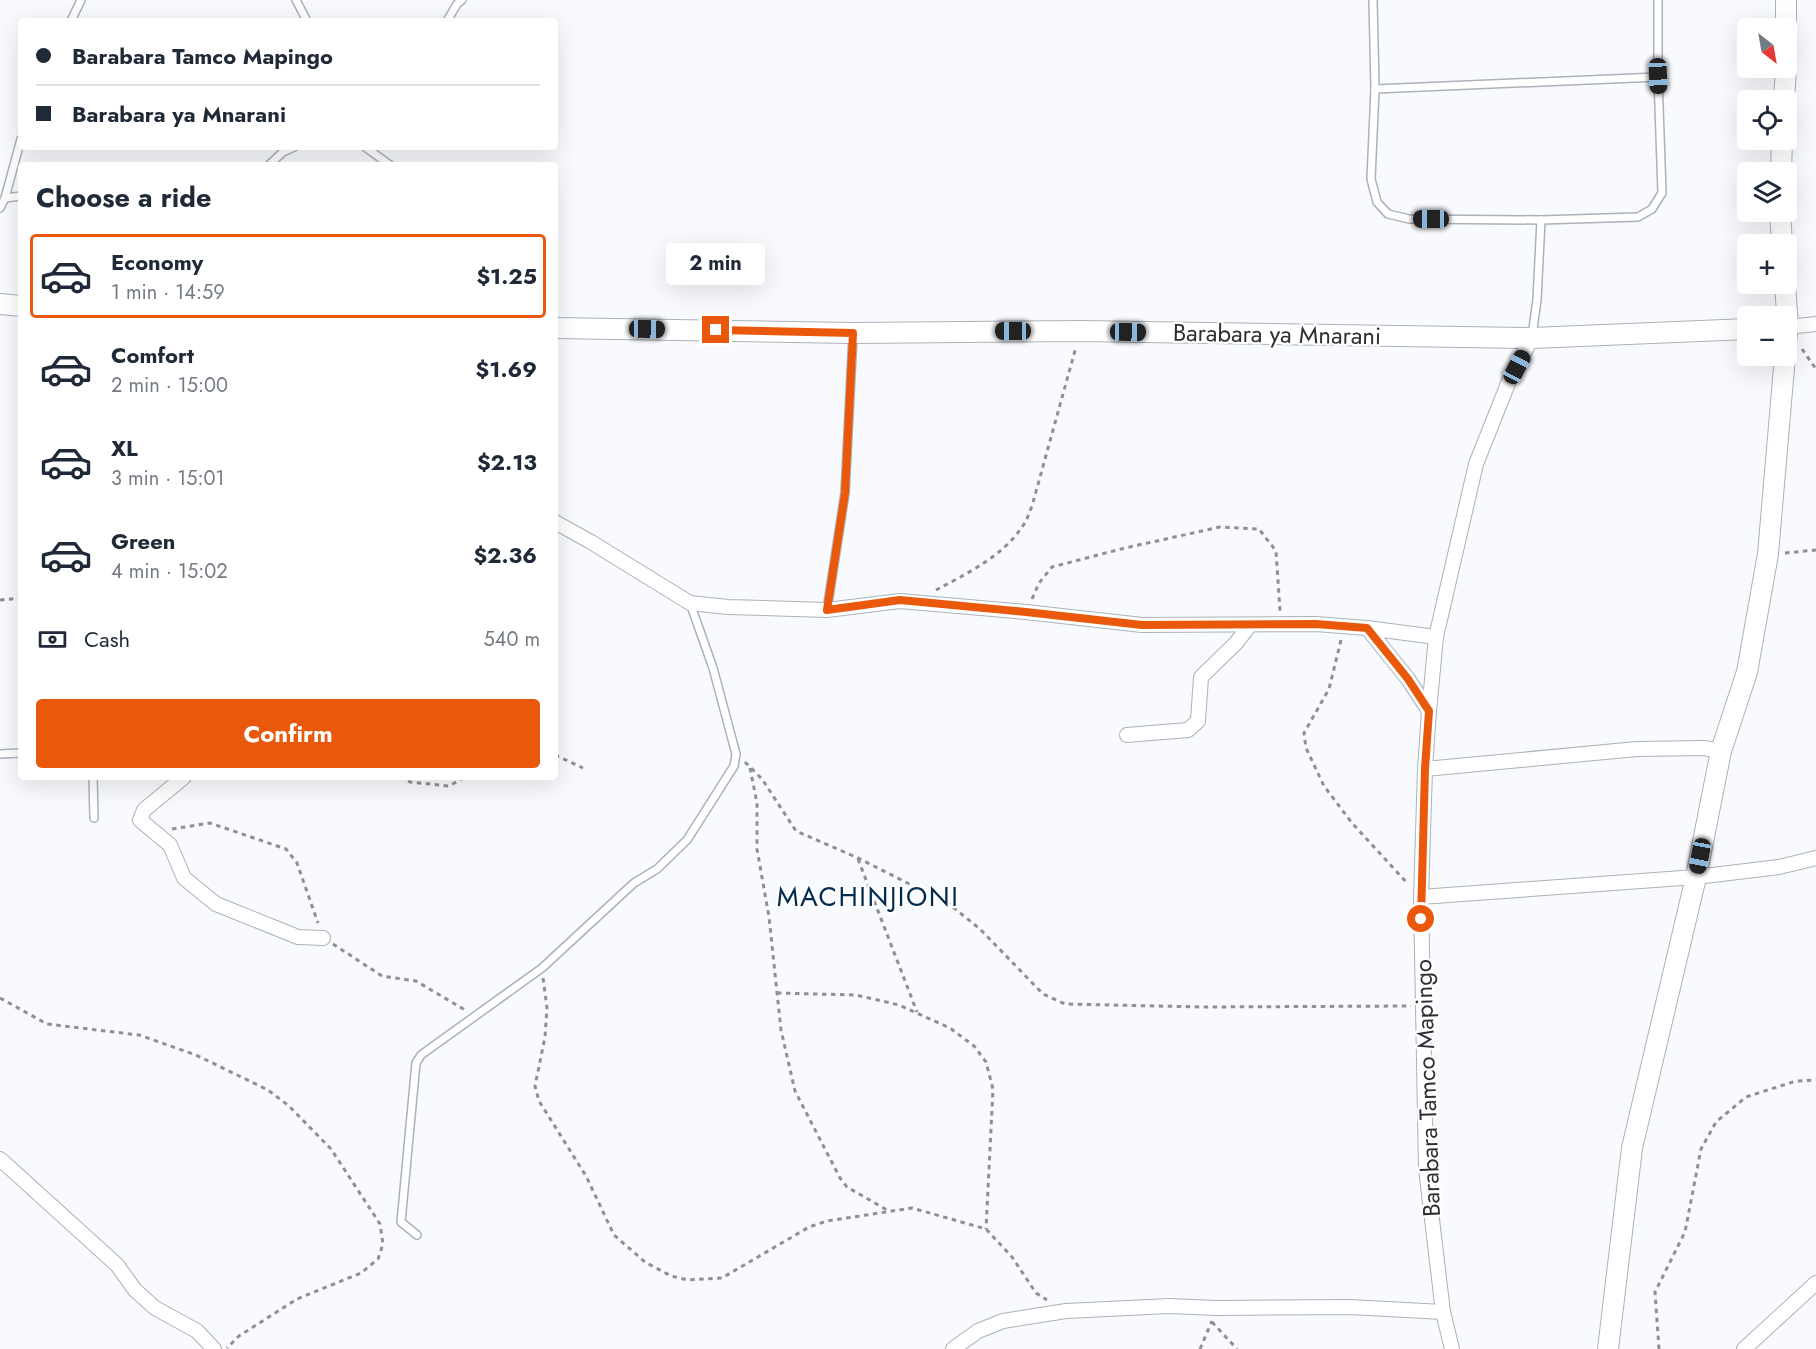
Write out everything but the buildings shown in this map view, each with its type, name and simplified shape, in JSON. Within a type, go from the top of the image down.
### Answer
[{"type":"street","points":[[1786,0],[1786,18]]},
{"type":"street","points":[[0,304],[18,306]]},
{"type":"street","points":[[1797,329],[1816,324]]},
{"type":"street","name":"Barabara ya Mnarani","points":[[558,328],[853,333],[1081,331],[1532,338],[1737,329]]},
{"type":"street","name":"Barabara Tamco Mapingo","points":[[1452,1349],[1443,1312],[1426,1169],[1421,897],[1429,711],[1436,637],[1476,464],[1509,381],[1532,338]]},
{"type":"street","points":[[1608,1349],[1632,1148],[1696,877],[1721,751],[1747,672],[1768,554],[1784,366]]},
{"type":"street","points":[[558,524],[690,603],[728,608],[827,610],[900,600],[1142,625],[1344,626],[1436,637]]},
{"type":"street","points":[[1127,735],[1188,730],[1198,721],[1201,677],[1236,644],[1250,625]]},
{"type":"street","points":[[1367,628],[1408,679],[1429,711]]},
{"type":"street","points":[[1425,769],[1637,749],[1704,748],[1721,751]]},
{"type":"street","points":[[180,780],[144,810],[140,820],[170,846],[184,878],[216,904],[298,937],[323,938]]},
{"type":"street","points":[[1421,897],[1696,877],[1779,867],[1816,858]]},
{"type":"street","points":[[0,1159],[117,1265],[135,1290],[155,1308],[197,1331],[214,1349]]},
{"type":"street","points":[[1744,1349],[1816,1283]]},
{"type":"street","points":[[953,1349],[978,1331],[1003,1321],[1066,1311],[1169,1306],[1350,1307],[1443,1312]]},
{"type":"lane","points":[[72,18],[81,0]]},
{"type":"lane","points":[[296,0],[305,18]]},
{"type":"lane","points":[[449,18],[462,0]]},
{"type":"lane","points":[[1373,0],[1375,88],[1371,179],[1377,202],[1388,214],[1409,219],[1541,220],[1638,217],[1652,208],[1662,193],[1658,0]]},
{"type":"lane","points":[[1375,88],[1658,76]]},
{"type":"lane","points":[[0,208],[5,198],[18,150]]},
{"type":"lane","points":[[271,162],[287,150]]},
{"type":"lane","points":[[369,150],[386,162]]},
{"type":"lane","points":[[5,198],[18,196]]},
{"type":"lane","points":[[1532,338],[1537,300],[1541,220]]},
{"type":"lane","points":[[827,610],[845,493],[853,333]]},
{"type":"lane","points":[[417,1235],[401,1222],[416,1063],[420,1055],[542,968],[634,883],[657,869],[687,840],[734,766],[736,754],[713,668],[690,603]]},
{"type":"lane","points":[[0,754],[18,753]]},
{"type":"lane","points":[[93,780],[94,818]]},
{"type":"path","points":[[927,593],[970,571],[1006,546],[1023,526],[1032,506],[1081,331]]},
{"type":"path","points":[[1026,612],[1039,584],[1052,567],[1220,527],[1259,529],[1276,551],[1281,624]]},
{"type":"path","points":[[1768,554],[1816,550]]},
{"type":"path","points":[[0,600],[18,598]]},
{"type":"path","points":[[1344,626],[1329,689],[1304,733],[1306,748],[1324,786],[1352,823],[1421,897]]},
{"type":"path","points":[[736,754],[762,779],[796,831],[858,858],[950,904],[980,929],[1043,994],[1065,1004],[1203,1007],[1422,1006]]},
{"type":"path","points":[[558,756],[583,768]]},
{"type":"path","points":[[750,766],[757,803],[757,849],[769,917],[781,1030],[795,1091],[840,1178],[847,1187],[888,1211]]},
{"type":"path","points":[[405,780],[410,783],[449,786],[460,780]]},
{"type":"path","points":[[152,832],[210,823],[286,849],[297,863],[323,938],[382,976],[416,981],[459,1005],[474,1017]]},
{"type":"path","points":[[858,858],[918,1014]]},
{"type":"path","points":[[542,968],[547,1008],[545,1037],[535,1086],[539,1101],[586,1176],[614,1235],[645,1262],[671,1276],[688,1280],[722,1278],[808,1227],[827,1221],[912,1208],[986,1229],[1012,1257],[1036,1293],[1066,1311]]},
{"type":"path","points":[[777,993],[856,995],[899,1005],[950,1028],[974,1046],[986,1062],[993,1089],[986,1229]]},
{"type":"path","points":[[0,998],[46,1024],[140,1035],[196,1055],[268,1090],[289,1106],[331,1149],[380,1224],[383,1244],[378,1259],[362,1273],[297,1299],[239,1336],[226,1349]]},
{"type":"path","points":[[1659,1349],[1655,1292],[1685,1232],[1701,1149],[1716,1122],[1746,1097],[1796,1081],[1816,1080]]},
{"type":"path","points":[[1200,1349],[1216,1308]]},
{"type":"path","points":[[1212,1322],[1238,1349]]},
{"type":"district","name":"MACHINJIONI","points":[[868,896]]},
{"type":"route","points":[[716,330],[853,333],[845,493],[827,610],[900,600],[1142,625],[1316,624],[1367,628],[1408,679],[1429,711],[1421,919]]}]
